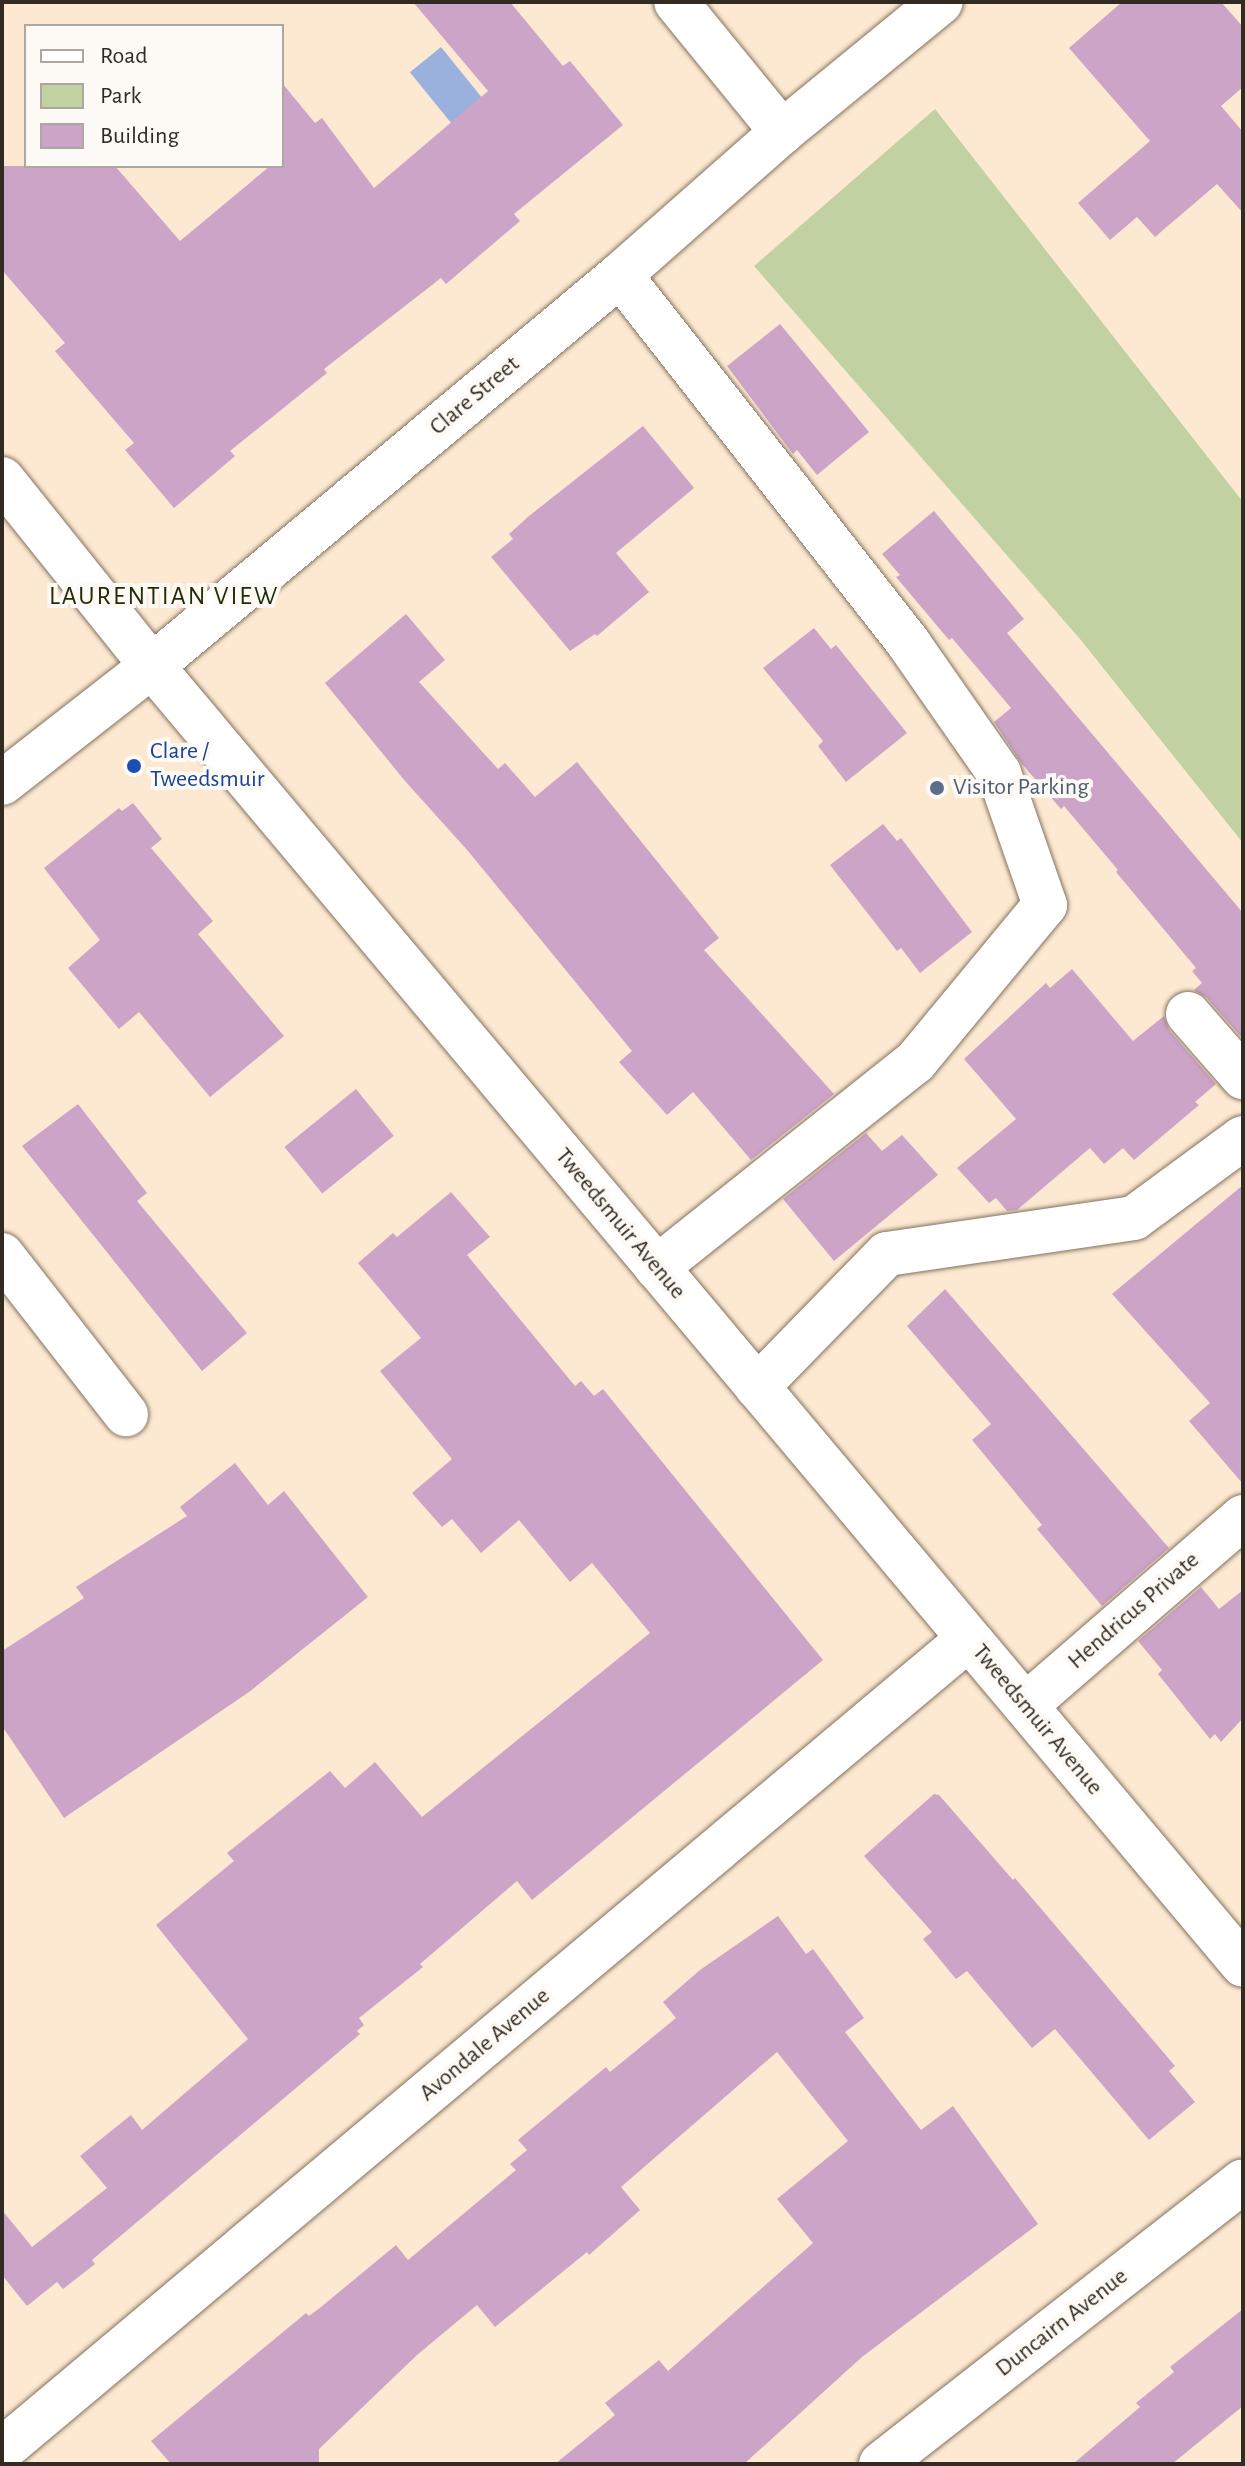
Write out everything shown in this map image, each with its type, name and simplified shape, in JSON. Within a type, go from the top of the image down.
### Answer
[{"type":"street","points":[[676,2],[782,132]]},
{"type":"street","name":"Clare Street","points":[[2,783],[152,666],[620,275],[782,132],[941,2]]},
{"type":"street","points":[[620,275],[909,644],[999,773],[1045,905],[915,1062],[657,1267]]},
{"type":"street","name":"Tweedsmuir Avenue","points":[[2,479],[152,666],[1243,1965]]},
{"type":"street","points":[[1188,1014],[1243,1077]]},
{"type":"street","points":[[757,1387],[887,1254],[1134,1218],[1243,1138]]},
{"type":"street","points":[[2,1255],[126,1414]]},
{"type":"street","name":"Hendricus Private","points":[[1026,1705],[1243,1517]]},
{"type":"street","name":"Avondale Avenue","points":[[2,2450],[968,1639]]},
{"type":"street","name":"Duncairn Avenue","points":[[881,2464],[1243,2181]]},
{"type":"green space","points":[[935,109],[1243,502],[1243,843],[1080,639],[754,266]]},
{"type":"water","points":[[441,47],[491,109],[460,134],[410,72]]},
{"type":"building","points":[[413,2],[510,2],[563,66],[570,61],[623,125],[514,214],[520,221],[446,284],[441,278],[324,369],[327,373],[230,451],[235,456],[174,508],[125,450],[134,443],[55,351],[65,343],[2,270],[2,166],[117,168],[180,241],[268,168],[284,168],[284,85],[315,123],[322,118],[374,188],[488,91]]},
{"type":"building","points":[[1122,2],[1221,2],[1243,27],[1243,87],[1221,106],[1243,132],[1243,213],[1217,184],[1155,237],[1137,217],[1110,240],[1078,203],[1150,141],[1069,48]]},
{"type":"building","points":[[780,324],[869,432],[817,475],[797,450],[793,454],[727,366]]},
{"type":"building","points":[[643,426],[694,488],[616,553],[649,592],[597,636],[595,634],[570,651],[491,557],[513,539],[509,534],[529,516]]},
{"type":"building","points":[[934,511],[1024,619],[1007,633],[1243,913],[1243,1039],[1207,998],[1194,990],[1202,983],[1192,971],[1196,968],[1116,872],[1118,870],[1064,806],[1061,809],[1022,764],[994,722],[1011,708],[896,577],[900,575],[882,554]]},
{"type":"building","points":[[406,614],[445,660],[419,682],[498,769],[505,763],[535,797],[577,762],[719,938],[704,950],[834,1094],[751,1160],[693,1092],[667,1115],[619,1062],[632,1051],[325,683]]},
{"type":"building","points":[[814,628],[831,649],[836,645],[907,733],[846,782],[818,746],[823,741],[763,668]]},
{"type":"building","points":[[133,803],[162,839],[151,848],[213,921],[198,934],[284,1036],[210,1097],[139,1012],[119,1029],[68,968],[100,940],[44,868],[119,808],[122,811]]},
{"type":"building","points":[[883,824],[897,841],[901,838],[972,932],[920,973],[901,948],[897,951],[830,865]]},
{"type":"building","points":[[1072,969],[1133,1041],[1164,1016],[1169,1030],[1216,1084],[1195,1102],[1199,1105],[1134,1160],[1123,1148],[1104,1164],[1090,1148],[1017,1210],[1007,1211],[996,1198],[989,1203],[957,1168],[1016,1119],[964,1059],[1046,983],[1050,988]]},
{"type":"building","points":[[356,1089],[394,1136],[322,1194],[285,1147]]},
{"type":"building","points":[[78,1104],[147,1193],[137,1201],[247,1333],[202,1371],[22,1146]]},
{"type":"building","points":[[866,1133],[882,1151],[902,1135],[938,1175],[834,1261],[783,1199]]},
{"type":"building","points":[[1243,1185],[1243,1484],[1189,1421],[1210,1403],[1112,1294]]},
{"type":"building","points":[[451,1192],[490,1237],[467,1255],[575,1386],[581,1381],[594,1396],[603,1389],[823,1660],[532,1900],[517,1881],[420,1964],[423,1967],[359,2018],[364,2025],[357,2031],[360,2034],[92,2260],[95,2264],[63,2289],[57,2282],[27,2306],[2,2275],[2,2210],[32,2247],[107,2188],[80,2156],[131,2115],[142,2130],[248,2039],[156,1925],[234,1861],[227,1853],[330,1771],[345,1788],[375,1762],[422,1817],[650,1633],[592,1563],[570,1582],[519,1520],[481,1553],[452,1519],[442,1527],[412,1493],[452,1459],[380,1371],[421,1338],[358,1263],[393,1233],[397,1237]]},
{"type":"building","points":[[945,1289],[1169,1548],[1102,1606],[1037,1529],[1042,1525],[972,1440],[991,1424],[907,1326]]},
{"type":"building","points":[[235,1463],[268,1505],[284,1491],[368,1597],[249,1692],[64,1818],[2,1726],[2,1651],[84,1598],[76,1587],[187,1516],[180,1507]]},
{"type":"building","points":[[1201,1587],[1219,1609],[1243,1590],[1243,1718],[1221,1742],[1215,1734],[1210,1739],[1158,1674],[1162,1670],[1138,1641]]},
{"type":"building","points":[[934,1794],[939,1795],[1013,1880],[1015,1878],[1175,2066],[1169,2071],[1195,2102],[1149,2140],[1055,2029],[1032,2048],[967,1971],[956,1979],[923,1939],[932,1932],[864,1856]]},
{"type":"building","points":[[778,1916],[806,1954],[813,1949],[864,2018],[845,2032],[921,2130],[953,2106],[1038,2224],[862,2357],[744,2464],[555,2464],[615,2415],[605,2403],[659,2360],[668,2371],[813,2243],[777,2199],[848,2141],[777,2052],[621,2187],[640,2210],[589,2255],[587,2252],[495,2327],[477,2305],[417,2355],[319,2449],[319,2464],[171,2464],[151,2441],[306,2313],[309,2316],[321,2307],[396,2245],[408,2260],[516,2170],[510,2164],[527,2150],[518,2140],[606,2067],[610,2072],[676,2018],[663,2002],[700,1970]]},
{"type":"building","points":[[1243,2309],[1243,2406],[1172,2464],[1073,2464],[1140,2407],[1136,2403],[1174,2372],[1170,2367]]},
{"type":"place","name":"Clare / Tweedsmuir","points":[[134,766]]},
{"type":"place","name":"Visitor Parking","points":[[937,788]]},
{"type":"district","name":"LAURENTIAN VIEW","points":[[164,597]]}]
